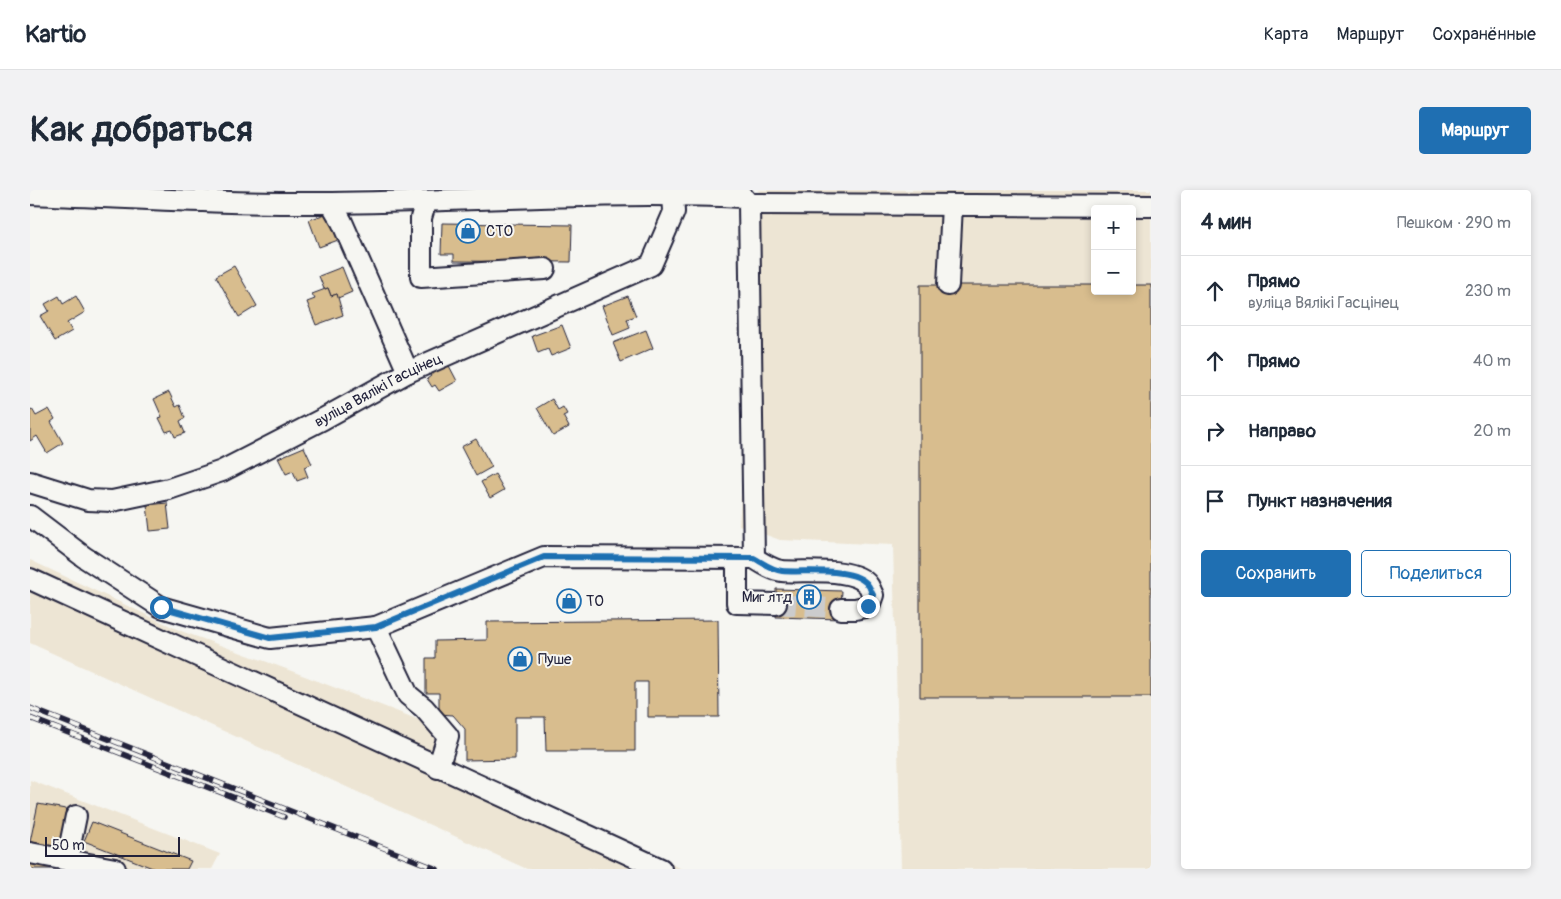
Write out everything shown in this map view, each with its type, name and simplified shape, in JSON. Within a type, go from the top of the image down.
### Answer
[{"type":"street","points":[[30,194],[245,196],[331,203],[673,194],[743,197],[749,204],[745,558],[737,603],[776,604]]},
{"type":"street","name":"вуліца Вялікі Гасцінец","points":[[30,482],[88,500],[112,501],[169,489],[222,471],[323,419],[408,372],[651,265],[674,212],[673,194]]},
{"type":"street","points":[[426,200],[421,218],[422,277],[545,269]]},
{"type":"street","points":[[331,203],[342,222],[408,372]]},
{"type":"street","points":[[749,204],[1151,206]]},
{"type":"street","points":[[948,285],[952,205]]},
{"type":"street","points":[[30,516],[84,557],[161,607],[270,638],[376,627],[544,557],[745,558],[781,571],[830,572],[851,575],[867,583],[873,595],[868,606],[848,609]]},
{"type":"street","points":[[30,579],[661,869]]},
{"type":"street","points":[[376,627],[408,695],[424,708],[448,736],[438,768]]},
{"type":"street","points":[[67,860],[76,816]]},
{"type":"street","points":[[30,853],[115,869]]},
{"type":"shaded area","points":[[757,190],[1151,190],[1151,869],[901,869],[893,545],[780,540],[739,525],[761,193]]},
{"type":"shaded area","points":[[30,560],[181,631],[435,726],[458,764],[682,869],[527,869],[30,643]]},
{"type":"shaded area","points":[[30,780],[220,854],[212,869],[30,869]]},
{"type":"building","points":[[331,212],[341,239],[319,247],[309,220]]},
{"type":"building","points":[[442,223],[572,225],[571,262],[454,261],[454,254],[441,254]]},
{"type":"building","points":[[234,266],[257,306],[239,317],[216,276]]},
{"type":"building","points":[[342,267],[352,292],[338,298],[337,294],[331,296],[328,288],[324,289],[319,276]]},
{"type":"building","points":[[920,285],[1091,285],[1091,295],[1136,295],[1136,285],[1151,285],[1151,697],[920,697]]},
{"type":"building","points":[[328,288],[331,296],[337,294],[343,315],[316,325],[307,302],[315,299],[312,294]]},
{"type":"building","points":[[59,296],[63,304],[76,296],[85,312],[67,323],[72,331],[55,341],[40,316],[49,311],[45,304]]},
{"type":"building","points":[[628,296],[636,316],[627,319],[630,328],[613,335],[602,306]]},
{"type":"building","points":[[562,325],[571,348],[551,356],[548,349],[538,353],[532,336]]},
{"type":"building","points":[[646,330],[653,348],[621,362],[613,343]]},
{"type":"building","points":[[446,360],[457,381],[439,391],[435,385],[432,387],[427,379],[431,376],[428,371]]},
{"type":"building","points":[[169,392],[176,407],[180,405],[185,418],[180,421],[185,433],[175,437],[172,430],[166,432],[159,418],[162,417],[154,399]]},
{"type":"building","points":[[552,399],[558,410],[563,407],[567,414],[563,416],[569,427],[553,436],[537,408]]},
{"type":"building","points":[[32,409],[36,416],[49,409],[55,419],[51,422],[63,443],[47,453],[37,436],[30,441],[30,410]]},
{"type":"building","points":[[476,439],[492,467],[476,476],[461,447]]},
{"type":"building","points":[[304,447],[312,464],[304,467],[308,477],[297,481],[293,471],[286,474],[278,458]]},
{"type":"building","points":[[495,474],[504,490],[490,498],[481,482]]},
{"type":"building","points":[[167,503],[170,529],[150,531],[147,505]]},
{"type":"building","name":"Миг лтд","points":[[776,589],[842,591],[840,619],[776,617]]},
{"type":"building","points":[[718,620],[719,717],[648,717],[648,682],[635,682],[635,751],[546,751],[545,717],[515,717],[515,759],[465,760],[465,729],[453,715],[439,714],[439,693],[426,693],[426,658],[435,658],[435,641],[487,640],[487,622]]},
{"type":"building","points":[[38,804],[71,810],[63,849],[30,842]]},
{"type":"building","points":[[92,822],[191,861],[187,869],[155,869],[84,841]]},
{"type":"building","points":[[30,861],[70,869],[30,869]]},
{"type":"tunnel","points":[[776,604],[841,609]]},
{"type":"railway","points":[[30,708],[437,869]]},
{"type":"railway","points":[[30,718],[284,817]]},
{"type":"place","name":"СТО","points":[[468,231]]},
{"type":"place","name":"Миг лтд","points":[[809,597]]},
{"type":"place","name":"ТО","points":[[569,601]]},
{"type":"place","name":"Пуше","points":[[520,659]]},
{"type":"route","points":[[161,607],[270,638],[376,627],[544,557],[754,558],[781,571],[830,572],[851,575],[867,583],[873,595],[868,606]]}]
